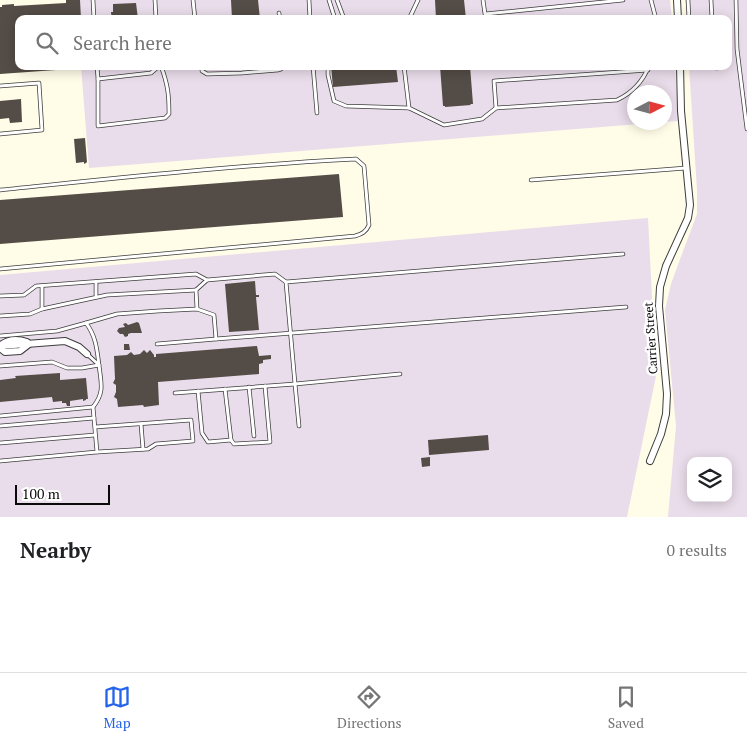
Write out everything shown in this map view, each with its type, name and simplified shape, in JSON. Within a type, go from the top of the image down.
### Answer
[{"type":"street","points":[[677,0],[678,15]]},
{"type":"street","name":"Carrier Street","points":[[650,461],[661,434],[666,414],[667,394],[658,306],[660,287],[666,266],[688,218],[690,205],[681,111],[680,70]]},
{"type":"street","points":[[30,344],[20,351],[5,352],[0,347],[5,342],[13,340],[20,340],[30,344],[65,341],[79,347],[87,354]]},
{"type":"lane","points":[[93,0],[94,15]]},
{"type":"lane","points":[[155,0],[156,15]]},
{"type":"lane","points":[[193,0],[195,15]]},
{"type":"lane","points":[[309,0],[310,15]]},
{"type":"lane","points":[[329,0],[334,15]]},
{"type":"lane","points":[[338,0],[343,15]]},
{"type":"lane","points":[[410,15],[418,0]]},
{"type":"lane","points":[[483,0],[485,14],[623,0]]},
{"type":"lane","points":[[650,0],[655,15]]},
{"type":"lane","points":[[688,0],[689,15]]},
{"type":"lane","points":[[711,0],[712,15]]},
{"type":"lane","points":[[736,0],[737,49],[747,128]]},
{"type":"lane","points":[[97,70],[98,126],[165,118],[169,114],[169,92],[162,70]]},
{"type":"lane","points":[[98,80],[151,73],[155,70]]},
{"type":"lane","points":[[202,70],[207,74],[278,70]]},
{"type":"lane","points":[[313,70],[317,113]]},
{"type":"lane","points":[[328,70],[334,101],[346,106],[409,108],[444,125],[482,120],[496,108],[617,100],[636,88],[648,70]]},
{"type":"lane","points":[[404,70],[409,108]]},
{"type":"lane","points":[[496,108],[494,80],[623,70]]},
{"type":"lane","points":[[0,86],[39,83],[42,130],[0,134]]},
{"type":"lane","points":[[0,190],[197,170],[356,159],[364,166],[369,225],[367,230],[355,236],[0,269]]},
{"type":"lane","points":[[531,180],[686,168]]},
{"type":"lane","points":[[0,296],[24,295],[36,286],[196,274],[207,280],[275,274],[286,282],[624,254]]},
{"type":"lane","points":[[0,316],[30,314],[42,309],[107,295],[196,290],[207,280]]},
{"type":"lane","points":[[96,282],[96,297]]},
{"type":"lane","points":[[286,282],[299,426]]},
{"type":"lane","points":[[42,286],[42,309]]},
{"type":"lane","points":[[196,290],[197,309]]},
{"type":"lane","points":[[157,344],[626,308]]},
{"type":"lane","points":[[0,336],[57,331],[117,314],[197,309],[214,315],[216,339]]},
{"type":"lane","points":[[86,323],[92,331],[96,344],[102,391],[100,398],[93,407],[97,452]]},
{"type":"lane","points":[[87,354],[99,365]]},
{"type":"lane","points":[[0,366],[52,362],[67,368],[99,365]]},
{"type":"lane","points":[[175,393],[400,374]]},
{"type":"lane","points":[[225,389],[231,440],[234,444],[270,442],[265,386]]},
{"type":"lane","points":[[249,387],[254,436]]},
{"type":"lane","points":[[198,391],[202,433],[208,442],[231,440]]},
{"type":"lane","points":[[0,416],[93,407]]},
{"type":"lane","points":[[0,426],[94,418]]},
{"type":"lane","points":[[0,461],[148,449],[156,444],[193,441],[191,420],[95,427]]},
{"type":"lane","points":[[141,424],[143,449]]},
{"type":"lane","points":[[0,443],[95,435]]},
{"type":"shaded area","points":[[76,0],[670,0],[672,15],[77,15]]},
{"type":"shaded area","points":[[685,0],[747,0],[747,517],[668,517],[676,426],[665,310],[671,284],[697,214],[689,70],[732,70],[732,15],[687,15]]},
{"type":"shaded area","points":[[81,70],[675,70],[679,121],[672,122],[672,85],[627,85],[627,125],[89,168]]},
{"type":"shaded area","points":[[648,218],[656,376],[627,517],[0,517],[0,275]]},
{"type":"building","points":[[66,0],[80,0],[81,15],[15,15],[15,70],[56,70],[0,74],[0,7],[2,5],[14,4],[14,6],[66,3]]},
{"type":"building","points":[[231,0],[258,0],[260,15],[232,15]]},
{"type":"building","points":[[435,0],[464,0],[466,15],[436,15]]},
{"type":"building","points":[[136,3],[138,15],[111,15],[113,4]]},
{"type":"building","points":[[331,70],[396,70],[398,82],[333,87]]},
{"type":"building","points":[[440,70],[470,70],[473,104],[443,106]]},
{"type":"building","points":[[21,99],[22,122],[10,123],[9,118],[0,119],[0,101]]},
{"type":"building","points":[[85,138],[87,162],[84,164],[84,162],[76,163],[74,139]]},
{"type":"building","points":[[339,174],[343,217],[0,244],[0,200]]},
{"type":"building","points":[[255,281],[256,295],[259,295],[259,297],[256,297],[259,330],[229,332],[225,284]]},
{"type":"building","points":[[137,322],[142,333],[131,333],[125,337],[117,331],[119,328],[125,327],[123,324],[126,323],[128,325]]},
{"type":"building","points":[[124,344],[129,344],[130,350],[124,350]]},
{"type":"building","points":[[257,346],[259,356],[271,355],[271,359],[263,360],[263,363],[259,364],[259,374],[158,382],[159,405],[118,407],[117,399],[114,397],[116,385],[113,383],[115,379],[114,356],[127,355],[131,352],[134,355],[140,354],[144,350],[147,353],[150,350],[154,357],[156,357],[156,354]]},
{"type":"building","points":[[60,373],[60,380],[86,378],[88,399],[70,401],[70,406],[62,403],[62,401],[53,402],[52,397],[0,402],[0,380],[16,378],[15,376]]},
{"type":"building","points":[[488,435],[489,450],[429,455],[428,440]]},
{"type":"building","points":[[430,457],[430,466],[422,467],[421,458]]}]
